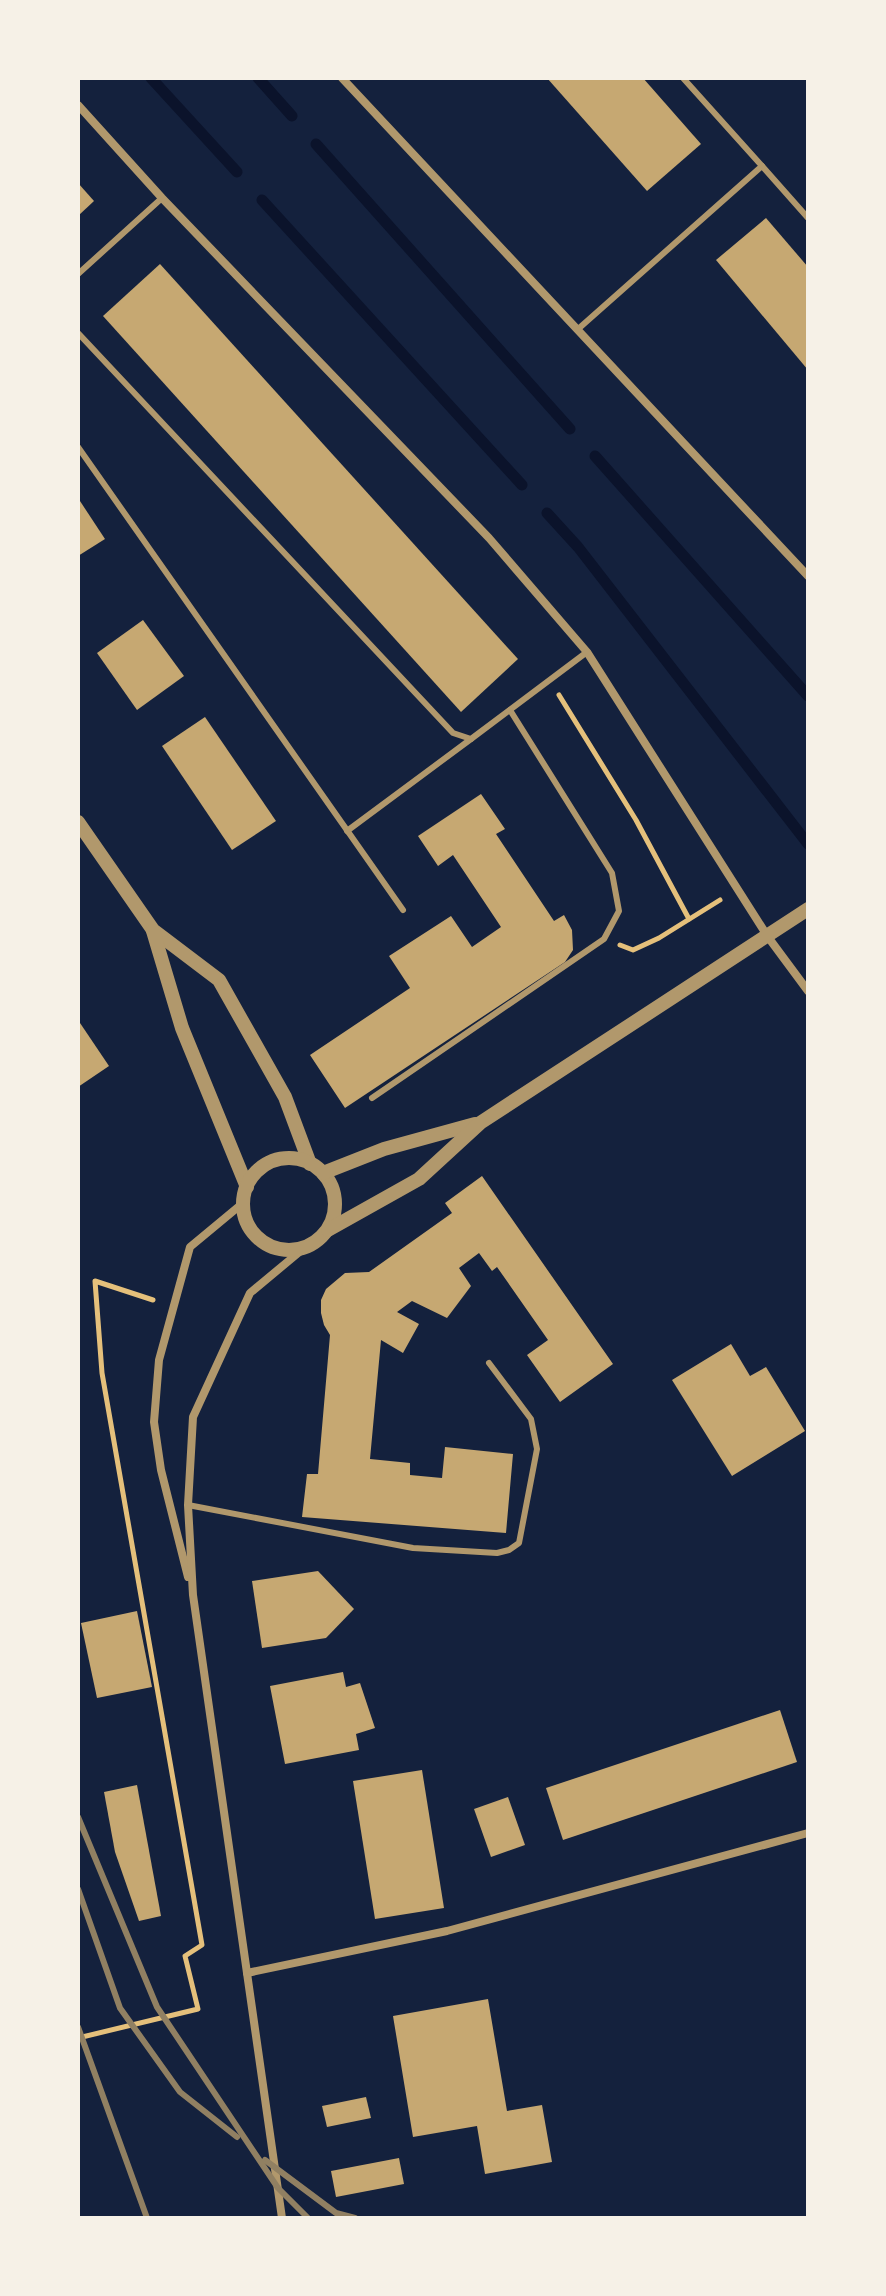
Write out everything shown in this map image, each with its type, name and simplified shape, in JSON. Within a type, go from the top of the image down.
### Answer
[{"type":"street","points":[[342,78],[808,576]]},
{"type":"street","points":[[78,105],[162,198],[489,538],[587,652],[768,937],[808,991]]},
{"type":"street","points":[[78,822],[153,930],[219,980],[285,1097],[310,1164]]},
{"type":"street","points":[[282,2218],[193,1595],[188,1505],[193,1417],[250,1293],[303,1249],[328,1230],[419,1179],[480,1123],[808,909]]},
{"type":"street","points":[[153,930],[182,1028],[247,1187]]},
{"type":"street","points":[[323,1173],[384,1149],[480,1123]]},
{"type":"street","points":[[303,1249],[286,1250],[269,1246],[256,1236],[246,1221],[243,1203],[254,1174],[280,1159],[295,1159],[323,1173],[335,1200],[334,1215],[328,1230]]},
{"type":"street","points":[[193,1595],[161,1470],[154,1422],[159,1360],[190,1247],[243,1203]]},
{"type":"street","points":[[247,1973],[447,1931],[808,1833]]},
{"type":"lane","points":[[683,78],[808,218]]},
{"type":"lane","points":[[577,330],[762,166]]},
{"type":"lane","points":[[78,274],[162,198]]},
{"type":"lane","points":[[78,333],[453,733],[471,739]]},
{"type":"lane","points":[[78,447],[403,910]]},
{"type":"lane","points":[[347,831],[587,652]]},
{"type":"lane","points":[[372,1098],[604,939],[619,911],[612,873],[510,710]]},
{"type":"lane","points":[[188,1505],[413,1548],[497,1553],[509,1550],[519,1543],[537,1449],[531,1419],[489,1363]]},
{"type":"path","points":[[550,680],[636,820],[689,919]]},
{"type":"path","points":[[633,950],[659,938],[738,889]]},
{"type":"path","points":[[78,2038],[198,2009],[185,1956],[202,1945],[102,1373],[95,1281],[173,1307]]},
{"type":"building","points":[[547,78],[643,78],[701,144],[647,191]]},
{"type":"building","points":[[78,183],[94,201],[78,216]]},
{"type":"building","points":[[766,218],[808,267],[808,370],[716,260]]},
{"type":"building","points":[[160,264],[518,659],[461,712],[103,316]]},
{"type":"building","points":[[78,498],[105,539],[78,556]]},
{"type":"building","points":[[143,620],[184,676],[137,710],[97,653]]},
{"type":"building","points":[[205,717],[276,821],[232,850],[162,746]]},
{"type":"building","points":[[481,794],[505,829],[496,834],[554,921],[564,915],[572,930],[573,950],[565,962],[345,1108],[310,1055],[410,988],[389,956],[451,916],[472,947],[501,927],[453,855],[438,866],[418,836]]},
{"type":"building","points":[[78,1020],[109,1066],[78,1087]]},
{"type":"building","points":[[482,1176],[613,1364],[560,1402],[527,1355],[548,1340],[497,1267],[492,1271],[479,1253],[459,1268],[471,1286],[447,1318],[412,1301],[397,1312],[419,1324],[403,1353],[381,1340],[370,1459],[410,1463],[410,1475],[442,1478],[445,1447],[513,1454],[506,1533],[302,1517],[307,1474],[318,1474],[330,1335],[321,1313],[321,1300],[326,1289],[345,1273],[369,1272],[452,1213],[445,1203]]},
{"type":"building","points":[[731,1344],[750,1376],[766,1367],[805,1431],[732,1476],[672,1380]]},
{"type":"building","points":[[318,1571],[354,1609],[326,1638],[262,1648],[252,1581]]},
{"type":"building","points":[[137,1611],[152,1687],[97,1698],[81,1623]]},
{"type":"building","points":[[343,1672],[346,1687],[360,1683],[375,1728],[356,1734],[359,1750],[285,1764],[270,1686]]},
{"type":"building","points":[[780,1710],[797,1762],[563,1840],[546,1788]]},
{"type":"building","points":[[422,1770],[444,1908],[375,1919],[353,1781]]},
{"type":"building","points":[[137,1785],[161,1916],[139,1921],[115,1852],[104,1792]]},
{"type":"building","points":[[508,1797],[525,1845],[491,1857],[474,1809]]},
{"type":"building","points":[[488,1999],[507,2111],[542,2105],[552,2162],[485,2174],[477,2126],[413,2137],[393,2016]]},
{"type":"building","points":[[366,2097],[371,2118],[327,2127],[322,2106]]},
{"type":"building","points":[[399,2158],[404,2184],[336,2197],[331,2171]]},
{"type":"waterway","points":[[151,78],[237,172]]},
{"type":"waterway","points":[[258,78],[292,116]]},
{"type":"waterway","points":[[316,144],[570,429]]},
{"type":"waterway","points":[[262,200],[522,485]]},
{"type":"waterway","points":[[595,456],[808,696]]},
{"type":"waterway","points":[[547,513],[578,547],[808,844]]},
{"type":"railway","points":[[78,1817],[157,2007],[278,2188],[308,2218]]},
{"type":"railway","points":[[78,1889],[120,2008],[180,2092],[237,2137]]},
{"type":"railway","points":[[78,2027],[147,2218]]},
{"type":"railway","points":[[265,2160],[336,2213],[355,2218]]}]
